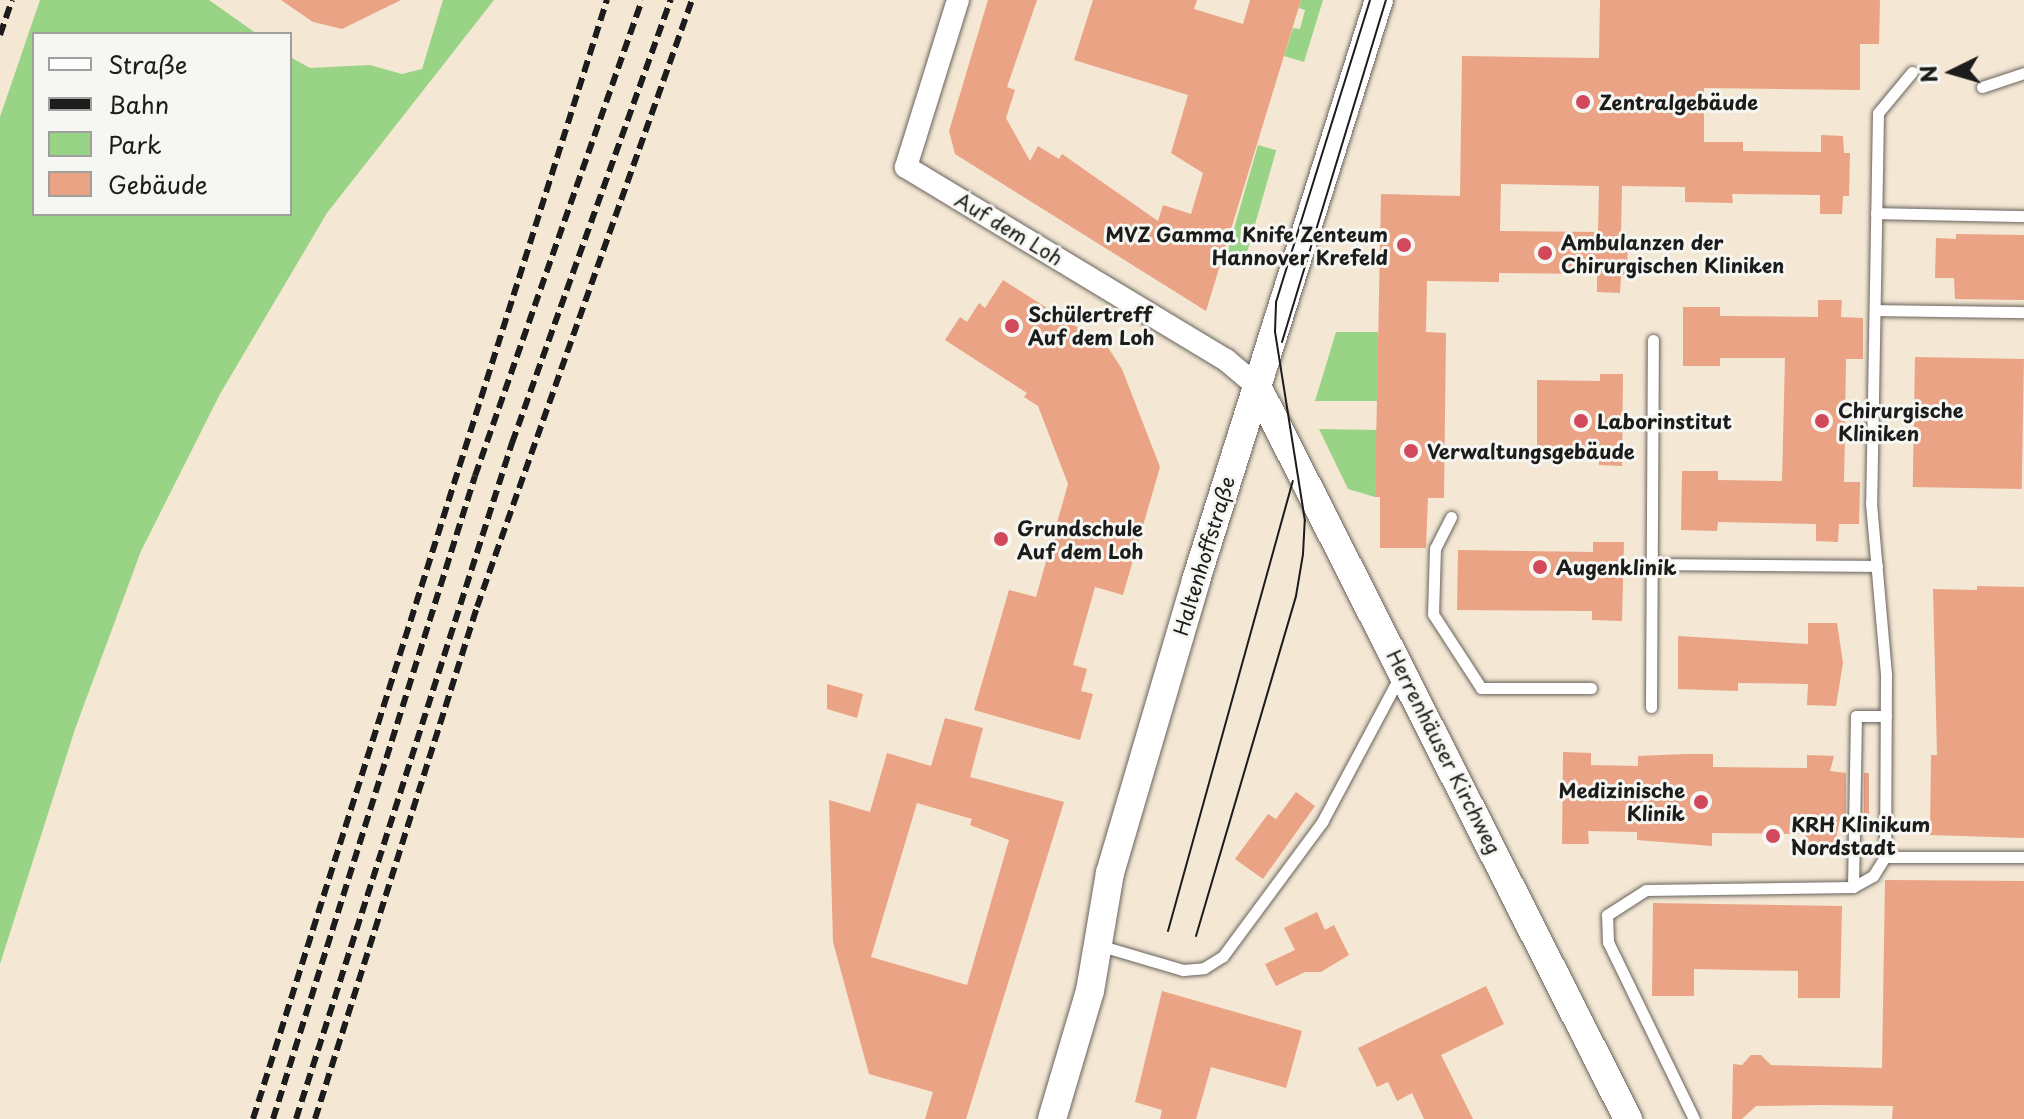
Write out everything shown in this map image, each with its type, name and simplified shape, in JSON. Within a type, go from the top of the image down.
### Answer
[{"type":"street","name":"Auf dem Loh","points":[[958,0],[906,167],[1226,360],[1257,386]]},
{"type":"street","name":"Haltenhoffstraße","points":[[1052,1119],[1090,991],[1114,860],[1257,386],[1379,0]]},
{"type":"street","name":"Herrenhäuser Kirchweg","points":[[1257,386],[1628,1119]]},
{"type":"lane","points":[[1694,1119],[1608,942],[1607,915],[1646,890],[1853,887],[1873,876],[1885,857],[1886,716],[1871,503],[1878,113],[1912,72]]},
{"type":"lane","points":[[1982,87],[2024,73]]},
{"type":"lane","points":[[1876,213],[2024,216]]},
{"type":"lane","points":[[1875,310],[2024,312]]},
{"type":"lane","points":[[1651,707],[1653,340]]},
{"type":"lane","points":[[1451,517],[1435,548],[1433,614],[1481,688],[1591,688]]},
{"type":"lane","points":[[1651,564],[1877,566]]},
{"type":"lane","points":[[1098,945],[1183,970],[1204,968],[1223,956],[1322,822],[1403,670]]},
{"type":"lane","points":[[1853,887],[1856,716],[1886,716]]},
{"type":"lane","points":[[1885,857],[2024,857]]},
{"type":"green space","points":[[40,0],[209,0],[254,32],[32,32],[32,216],[292,216],[292,58],[310,68],[370,65],[402,74],[422,69],[443,0],[494,0],[327,213],[220,394],[141,551],[75,729],[0,964],[0,117]]},
{"type":"green space","points":[[1301,0],[1323,0],[1304,62],[1284,56],[1293,28],[1300,29],[1305,10],[1299,8]]},
{"type":"green space","points":[[1258,145],[1276,150],[1243,268],[1224,262]]},
{"type":"green space","points":[[1336,332],[1378,332],[1379,401],[1315,401]]},
{"type":"green space","points":[[1319,429],[1378,430],[1375,497],[1348,489]]},
{"type":"building","points":[[281,0],[401,0],[342,29],[313,22]]},
{"type":"building","points":[[988,0],[1037,0],[1007,87],[1015,90],[1006,118],[1030,161],[1038,146],[1059,159],[1062,154],[1158,221],[1163,205],[1191,214],[1203,173],[1171,153],[1188,95],[1074,60],[1093,0],[1197,0],[1194,9],[1243,24],[1250,0],[1301,0],[1206,311],[955,154],[949,131]]},
{"type":"building","points":[[1600,0],[1880,0],[1879,44],[1860,44],[1860,90],[1704,88],[1704,142],[1743,142],[1743,151],[1821,152],[1821,135],[1843,136],[1844,153],[1850,153],[1849,196],[1843,196],[1842,214],[1820,214],[1820,195],[1732,194],[1733,203],[1685,202],[1685,187],[1622,186],[1621,233],[1628,233],[1627,275],[1621,275],[1620,293],[1597,292],[1597,274],[1499,273],[1499,282],[1427,281],[1426,332],[1446,333],[1444,498],[1428,498],[1426,548],[1380,548],[1380,497],[1375,497],[1381,194],[1460,196],[1462,56],[1599,58]],"holes":[[[1501,184],[1599,186],[1598,232],[1500,231]]]},
{"type":"building","points":[[1956,234],[2024,235],[2024,300],[1955,299],[1954,278],[1935,278],[1936,238],[1956,239]]},
{"type":"building","points":[[1003,280],[1107,346],[1122,369],[1160,467],[1123,595],[1095,587],[1073,665],[1087,669],[1081,691],[1093,694],[1080,740],[974,710],[1009,590],[1036,597],[1068,484],[1038,406],[1024,397],[1027,393],[945,340],[960,317],[967,322],[979,303],[985,308]]},
{"type":"building","name":"Chirurgische Kliniken","points":[[1818,300],[1842,300],[1841,317],[1863,318],[1863,359],[1846,359],[1844,482],[1860,482],[1859,524],[1839,524],[1838,542],[1816,541],[1816,524],[1718,522],[1717,531],[1681,530],[1682,471],[1718,471],[1718,480],[1782,481],[1785,358],[1720,358],[1720,366],[1683,366],[1683,307],[1720,307],[1720,316],[1818,317]]},
{"type":"building","points":[[1915,357],[2024,359],[2022,489],[1913,487]]},
{"type":"building","name":"Laborinstitut","points":[[1600,374],[1623,374],[1622,466],[1599,465],[1599,454],[1537,453],[1537,380],[1600,381]]},
{"type":"building","name":"Augenklinik","points":[[1593,542],[1624,542],[1622,621],[1592,620],[1592,611],[1457,610],[1458,550],[1593,552]]},
{"type":"building","points":[[1977,586],[2024,587],[2024,838],[1930,835],[1931,755],[1937,755],[1933,589],[1977,590]]},
{"type":"building","points":[[1808,623],[1837,623],[1843,663],[1836,706],[1807,705],[1808,684],[1738,683],[1738,691],[1678,689],[1678,636],[1808,644]]},
{"type":"building","points":[[827,684],[863,694],[857,718],[827,709]]},
{"type":"building","points":[[945,718],[983,728],[970,777],[1064,802],[966,1119],[925,1119],[933,1092],[869,1074],[833,942],[829,800],[870,812],[887,753],[931,766]],"holes":[[[917,803],[972,819],[970,825],[1009,840],[967,985],[871,957]]]},
{"type":"building","name":"Medizinische Klinik","points":[[1563,752],[1591,753],[1591,765],[1638,766],[1638,756],[1713,754],[1713,767],[1807,768],[1807,755],[1834,756],[1830,771],[1846,773],[1846,815],[1841,815],[1834,847],[1806,847],[1806,834],[1712,833],[1712,846],[1637,840],[1637,832],[1588,831],[1589,844],[1562,844]]},
{"type":"building","points":[[1864,773],[1869,773],[1869,815],[1864,815]]},
{"type":"building","points":[[1296,792],[1315,806],[1263,879],[1235,859],[1268,814],[1276,819]]},
{"type":"building","points":[[1885,880],[2024,881],[2024,1119],[1892,1119],[1893,1106],[1820,1105],[1756,1106],[1742,1119],[1732,1119],[1733,1064],[1742,1065],[1751,1055],[1761,1055],[1771,1065],[1882,1068]]},
{"type":"building","points":[[1653,903],[1842,906],[1840,998],[1798,998],[1798,971],[1694,969],[1694,996],[1652,996]]},
{"type":"building","points":[[1317,912],[1325,930],[1334,925],[1349,955],[1321,972],[1305,972],[1276,986],[1265,964],[1295,950],[1284,928]]},
{"type":"building","points":[[1486,986],[1504,1024],[1441,1055],[1473,1119],[1424,1119],[1412,1093],[1397,1101],[1388,1082],[1377,1087],[1358,1048]]},
{"type":"building","points":[[1162,991],[1302,1031],[1286,1088],[1211,1067],[1196,1119],[1160,1119],[1162,1110],[1135,1102]]},
{"type":"tram line","points":[[1196,936],[1296,596],[1303,554],[1305,521],[1275,332],[1276,302],[1370,0]]},
{"type":"tram line","points":[[1282,342],[1386,0]]},
{"type":"tram line","points":[[1168,931],[1293,481]]},
{"type":"railway","points":[[0,35],[12,0]]},
{"type":"railway","points":[[253,1119],[607,0]]},
{"type":"railway","points":[[273,1119],[475,476],[642,0]]},
{"type":"railway","points":[[296,1119],[512,443],[671,0]]},
{"type":"railway","points":[[315,1119],[477,607],[692,0]]},
{"type":"place","name":"Zentralgebäude","points":[[1583,102]]},
{"type":"place","name":"MVZ Gamma Knife Zenteum Hannover Krefeld","points":[[1404,245]]},
{"type":"place","name":"Ambulanzen der Chirurgischen Kliniken","points":[[1545,253]]},
{"type":"place","name":"Schülertreff Auf dem Loh","points":[[1012,326]]},
{"type":"place","name":"Laborinstitut","points":[[1581,421]]},
{"type":"place","name":"Chirurgische Kliniken","points":[[1822,421]]},
{"type":"place","name":"Verwaltungsgebäude","points":[[1411,451]]},
{"type":"place","name":"Grundschule Auf dem Loh","points":[[1001,539]]},
{"type":"place","name":"Augenklinik","points":[[1540,567]]},
{"type":"place","name":"Medizinische Klinik","points":[[1701,802]]},
{"type":"place","name":"KRH Klinikum Nordstadt","points":[[1773,836]]}]
